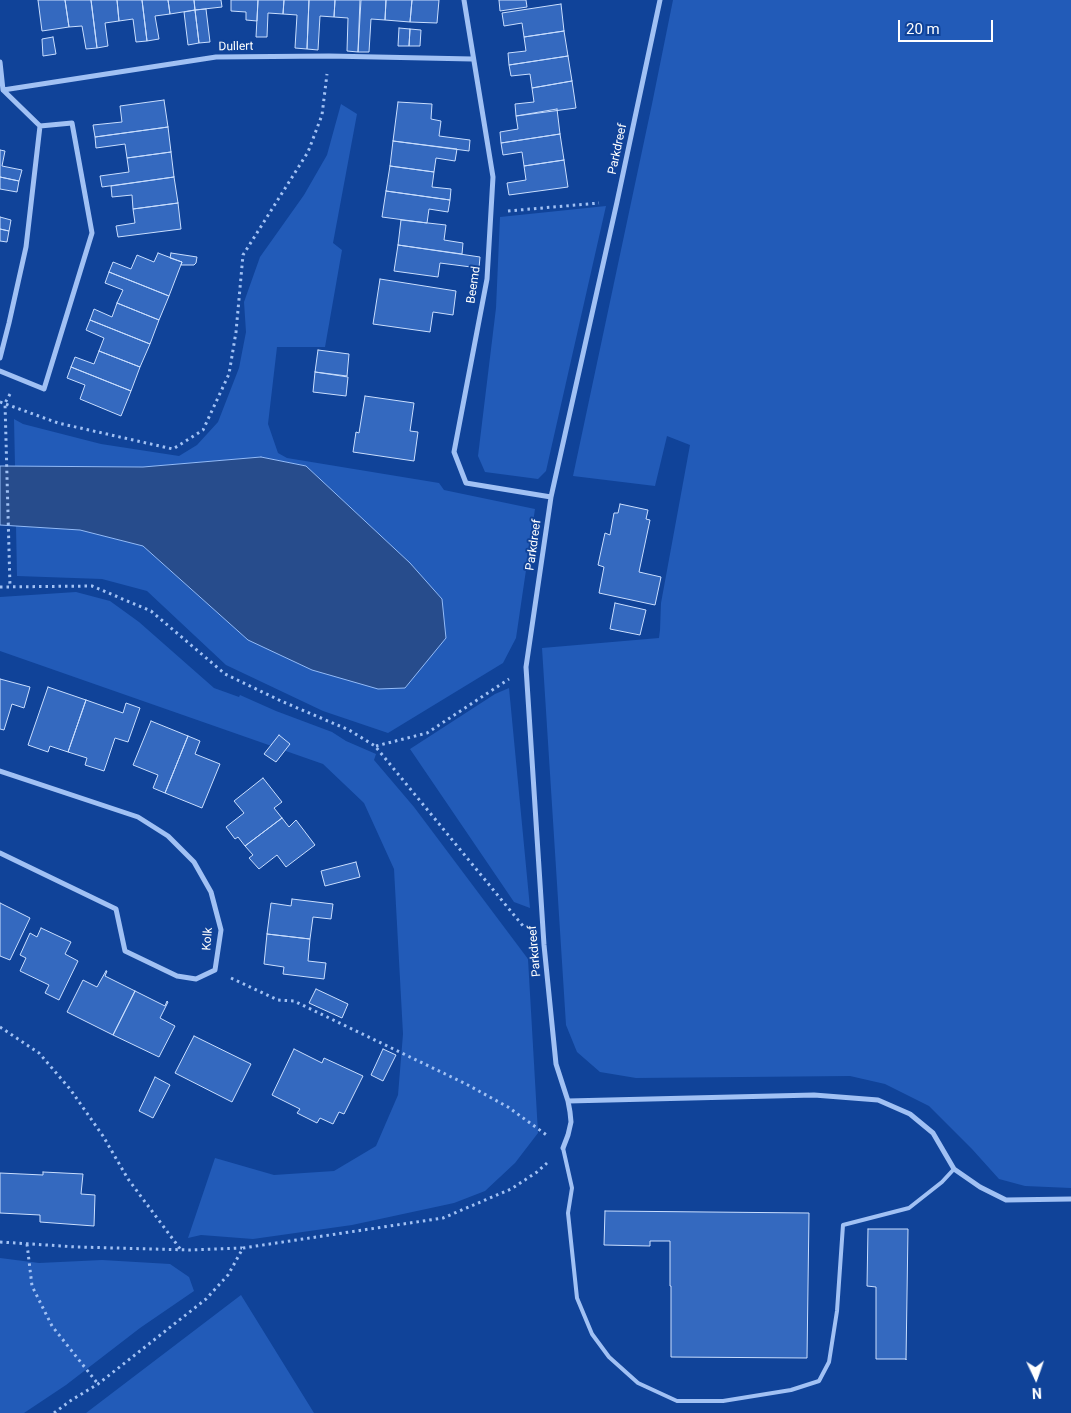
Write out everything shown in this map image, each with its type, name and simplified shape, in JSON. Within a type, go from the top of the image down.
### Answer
[{"type":"street","name":"Beemd","points":[[464,0],[472,59],[493,176],[487,279],[454,452],[466,483],[552,497]]},
{"type":"street","name":"Parkdreef","points":[[563,1148],[570,1122],[568,1101],[556,1064],[544,944],[526,667],[552,497],[660,0]]},
{"type":"street","name":"Dullert","points":[[3,90],[216,57],[329,56],[472,59]]},
{"type":"street","points":[[0,62],[3,90],[40,126],[72,123],[92,233],[44,389],[0,371]]},
{"type":"street","points":[[0,358],[26,247],[40,126]]},
{"type":"street","name":"Kolk","points":[[0,771],[138,817],[168,836],[194,862],[211,892],[221,930],[215,970]]},
{"type":"street","points":[[0,853],[116,909],[125,951],[176,976],[196,979],[215,970]]},
{"type":"street","points":[[568,1101],[814,1095],[878,1100],[910,1114],[933,1133],[954,1169],[980,1187],[1006,1200],[1071,1199]]},
{"type":"lane","points":[[563,1148],[572,1188],[568,1213],[577,1298],[592,1334],[609,1357],[638,1383],[677,1401],[723,1401],[791,1390],[819,1381],[829,1362],[837,1311],[843,1224],[909,1208],[942,1182],[954,1169]]},
{"type":"path","points":[[0,402],[58,423],[173,449],[203,430],[229,374],[236,332],[243,256],[308,152],[322,115],[329,56]]},
{"type":"path","points":[[491,212],[617,202]]},
{"type":"path","points":[[5,403],[10,587]]},
{"type":"path","points":[[0,587],[92,586],[151,611],[225,674],[281,701],[349,730],[375,746],[520,923],[544,944]]},
{"type":"path","points":[[375,746],[427,733],[526,667]]},
{"type":"path","points":[[0,1242],[181,1250],[242,1248],[443,1218],[511,1189],[537,1172],[563,1148],[508,1107],[466,1084],[294,1001],[278,1000],[215,970]]},
{"type":"path","points":[[0,1027],[39,1053],[70,1089],[103,1136],[128,1179],[181,1250]]},
{"type":"path","points":[[27,1244],[32,1286],[52,1326],[98,1384]]},
{"type":"path","points":[[54,1413],[98,1384],[206,1299],[228,1275],[242,1248]]},
{"type":"shaded area","points":[[673,0],[1071,0],[1071,1188],[1025,1186],[999,1179],[929,1106],[885,1084],[850,1076],[636,1078],[600,1072],[577,1052],[566,1025],[542,648],[659,638],[661,603],[690,445],[667,436],[655,486],[573,476]]},
{"type":"shaded area","points":[[341,104],[357,114],[333,243],[342,250],[325,347],[277,347],[268,424],[278,453],[287,458],[439,483],[444,490],[535,509],[516,638],[503,663],[388,733],[323,711],[226,665],[147,591],[102,579],[17,576],[16,526],[80,530],[143,546],[248,640],[442,599],[410,563],[306,466],[261,457],[143,467],[15,466],[14,419],[23,424],[101,444],[179,456],[197,445],[218,422],[239,368],[246,332],[244,302],[260,257],[304,195],[327,155]]},
{"type":"shaded area","points":[[606,206],[546,471],[538,479],[485,472],[478,456],[496,308],[500,217]]},
{"type":"shaded area","points":[[261,457],[306,466],[410,563],[442,599],[446,638],[405,688],[378,689],[312,670],[248,640],[143,546],[80,530],[0,525],[0,466],[143,467]]},
{"type":"shaded area","points":[[76,592],[110,601],[139,622],[214,688],[239,697],[240,695],[332,732],[346,741],[376,754],[374,760],[414,807],[528,959],[538,1133],[515,1163],[485,1191],[454,1203],[352,1225],[253,1239],[201,1235],[188,1238],[215,1158],[274,1175],[334,1171],[376,1146],[398,1095],[403,1034],[394,869],[364,803],[323,764],[0,651],[0,597]]},
{"type":"shaded area","points":[[509,688],[530,908],[514,902],[410,749],[495,694]]},
{"type":"shaded area","points":[[0,1258],[39,1263],[102,1260],[170,1264],[189,1277],[194,1291],[140,1328],[66,1385],[24,1413],[0,1413]]},
{"type":"shaded area","points":[[241,1295],[314,1413],[86,1413]]},
{"type":"building","points":[[38,0],[65,0],[69,27],[42,31]]},
{"type":"building","points":[[65,0],[91,0],[97,48],[86,49],[82,26],[69,27]]},
{"type":"building","points":[[91,0],[117,0],[119,21],[105,23],[108,46],[97,48]]},
{"type":"building","points":[[117,0],[142,0],[147,41],[136,42],[133,19],[119,21]]},
{"type":"building","points":[[142,0],[168,0],[170,14],[155,16],[159,39],[147,41]]},
{"type":"building","points":[[168,0],[194,0],[195,10],[170,14]]},
{"type":"building","points":[[194,0],[221,0],[222,7],[195,10]]},
{"type":"building","points":[[231,0],[258,0],[257,21],[246,20],[246,12],[231,11]]},
{"type":"building","points":[[258,0],[284,0],[283,14],[268,13],[267,37],[256,37]]},
{"type":"building","points":[[284,0],[309,0],[307,49],[295,48],[297,15],[283,14]]},
{"type":"building","points":[[309,0],[335,0],[334,17],[320,16],[318,50],[307,49]]},
{"type":"building","points":[[335,0],[360,0],[358,52],[347,51],[348,18],[334,17]]},
{"type":"building","points":[[361,0],[386,0],[385,20],[371,19],[369,52],[358,52]]},
{"type":"building","points":[[386,0],[412,0],[410,22],[385,20]]},
{"type":"building","points":[[412,0],[439,0],[437,23],[410,22]]},
{"type":"building","points":[[499,0],[526,0],[527,7],[500,11]]},
{"type":"building","points":[[561,4],[564,31],[524,37],[522,23],[504,26],[502,13]]},
{"type":"building","points":[[206,9],[210,42],[199,43],[195,10]]},
{"type":"building","points":[[195,10],[199,43],[188,45],[184,12]]},
{"type":"building","points":[[399,28],[410,29],[409,46],[398,46]]},
{"type":"building","points":[[410,29],[421,30],[420,46],[409,46]]},
{"type":"building","points":[[564,31],[568,56],[509,65],[508,53],[526,51],[524,37]]},
{"type":"building","points":[[53,37],[56,54],[43,56],[42,39]]},
{"type":"building","points":[[568,56],[572,81],[532,88],[530,74],[511,76],[509,65]]},
{"type":"building","points":[[572,81],[576,108],[516,116],[515,104],[534,102],[532,88]]},
{"type":"building","points":[[164,100],[168,127],[95,137],[93,125],[122,122],[120,106]]},
{"type":"building","points":[[398,102],[432,104],[431,119],[441,121],[439,136],[470,140],[469,151],[393,141]]},
{"type":"building","points":[[557,109],[560,134],[501,143],[500,132],[518,129],[516,116]]},
{"type":"building","points":[[168,127],[171,152],[127,158],[125,144],[96,148],[95,137]]},
{"type":"building","points":[[560,134],[564,160],[524,166],[522,152],[503,155],[501,143]]},
{"type":"building","points":[[393,141],[457,149],[455,161],[436,158],[434,172],[390,166]]},
{"type":"building","points":[[0,150],[5,151],[2,166],[22,170],[19,181],[0,177]]},
{"type":"building","points":[[171,152],[174,177],[102,187],[100,176],[129,172],[127,158]]},
{"type":"building","points":[[564,160],[568,187],[509,195],[507,183],[526,180],[524,166]]},
{"type":"building","points":[[390,166],[434,172],[432,187],[451,189],[450,200],[386,191]]},
{"type":"building","points":[[0,177],[19,181],[17,192],[0,189]]},
{"type":"building","points":[[174,177],[178,203],[133,209],[132,195],[112,197],[111,186]]},
{"type":"building","points":[[386,191],[450,200],[448,212],[429,209],[427,223],[382,217]]},
{"type":"building","points":[[178,203],[181,229],[118,237],[116,226],[135,223],[133,209]]},
{"type":"building","points":[[0,217],[11,220],[9,231],[0,229]]},
{"type":"building","points":[[401,220],[446,225],[444,240],[463,243],[462,254],[398,245]]},
{"type":"building","points":[[0,229],[9,231],[7,242],[0,241]]},
{"type":"building","points":[[398,245],[480,257],[479,268],[440,263],[438,277],[394,271]]},
{"type":"building","points":[[158,253],[182,262],[169,296],[109,272],[113,262],[131,269],[137,255],[154,262]]},
{"type":"building","points":[[171,253],[197,257],[196,263],[194,265],[181,265],[182,262],[170,258]]},
{"type":"building","points":[[109,272],[169,296],[159,320],[117,303],[123,290],[105,283]]},
{"type":"building","points":[[380,279],[456,291],[453,315],[433,312],[430,332],[373,324]]},
{"type":"building","points":[[117,303],[159,320],[150,344],[90,320],[94,309],[112,317]]},
{"type":"building","points":[[90,320],[150,344],[140,367],[99,351],[104,338],[86,330]]},
{"type":"building","points":[[318,350],[349,354],[347,376],[315,372]]},
{"type":"building","points":[[99,351],[140,367],[131,391],[71,367],[75,357],[94,364]]},
{"type":"building","points":[[71,367],[131,391],[121,416],[80,399],[85,385],[67,378]]},
{"type":"building","points":[[315,372],[348,377],[346,396],[313,392]]},
{"type":"building","points":[[365,396],[414,403],[410,431],[418,432],[414,461],[353,452],[356,432],[359,433]]},
{"type":"building","points":[[620,504],[648,510],[646,519],[650,520],[639,572],[661,577],[655,605],[599,593],[604,567],[598,565],[605,533],[610,535],[614,513],[618,513]]},
{"type":"building","points":[[615,603],[646,610],[640,635],[610,629]]},
{"type":"building","points":[[0,679],[30,687],[24,708],[12,704],[4,730],[0,729]]},
{"type":"building","points":[[48,687],[86,700],[68,752],[50,746],[48,752],[28,745]]},
{"type":"building","points":[[86,700],[123,713],[126,703],[140,708],[128,742],[115,738],[104,771],[85,765],[87,758],[68,752]]},
{"type":"building","points":[[151,721],[188,736],[165,793],[153,788],[158,775],[133,765]]},
{"type":"building","points":[[279,735],[290,744],[276,762],[264,754]]},
{"type":"building","points":[[188,736],[200,741],[195,754],[220,764],[202,808],[165,793]]},
{"type":"building","points":[[263,778],[282,802],[274,808],[282,818],[245,846],[238,837],[235,839],[226,827],[244,813],[234,801]]},
{"type":"building","points":[[282,818],[289,827],[296,820],[315,845],[286,867],[277,855],[259,869],[249,858],[253,855],[245,846]]},
{"type":"building","points":[[356,862],[360,877],[325,886],[321,871]]},
{"type":"building","points":[[292,899],[333,904],[331,919],[313,917],[310,939],[267,934],[271,903],[291,906]]},
{"type":"building","points":[[0,903],[30,918],[10,960],[0,956]]},
{"type":"building","points":[[41,928],[71,942],[65,954],[78,961],[59,1000],[45,993],[49,985],[20,971],[26,958],[20,955],[30,933],[37,937]]},
{"type":"building","points":[[267,934],[310,939],[308,961],[326,963],[324,979],[283,974],[284,967],[264,964]]},
{"type":"building","points":[[106,971],[105,976],[135,991],[113,1035],[67,1012],[83,980],[97,987]]},
{"type":"building","points":[[316,989],[348,1004],[342,1018],[309,1003]]},
{"type":"building","points":[[135,991],[165,1006],[168,1002],[160,1018],[175,1026],[159,1057],[113,1035]]},
{"type":"building","points":[[194,1036],[251,1064],[232,1102],[175,1073]]},
{"type":"building","points":[[294,1049],[322,1063],[324,1058],[363,1076],[344,1114],[339,1112],[333,1124],[320,1118],[317,1123],[297,1113],[300,1109],[272,1095]]},
{"type":"building","points":[[383,1049],[396,1055],[383,1081],[371,1075]]},
{"type":"building","points":[[155,1077],[170,1085],[153,1118],[139,1111]]},
{"type":"building","points":[[43,1172],[83,1174],[81,1194],[95,1195],[94,1226],[40,1222],[40,1215],[0,1213],[0,1173],[43,1175]]},
{"type":"building","points":[[605,1211],[809,1213],[807,1358],[671,1357],[670,1241],[650,1241],[650,1246],[604,1245]]},
{"type":"building","points":[[868,1229],[908,1229],[906,1360],[876,1359],[876,1287],[867,1286]]}]
